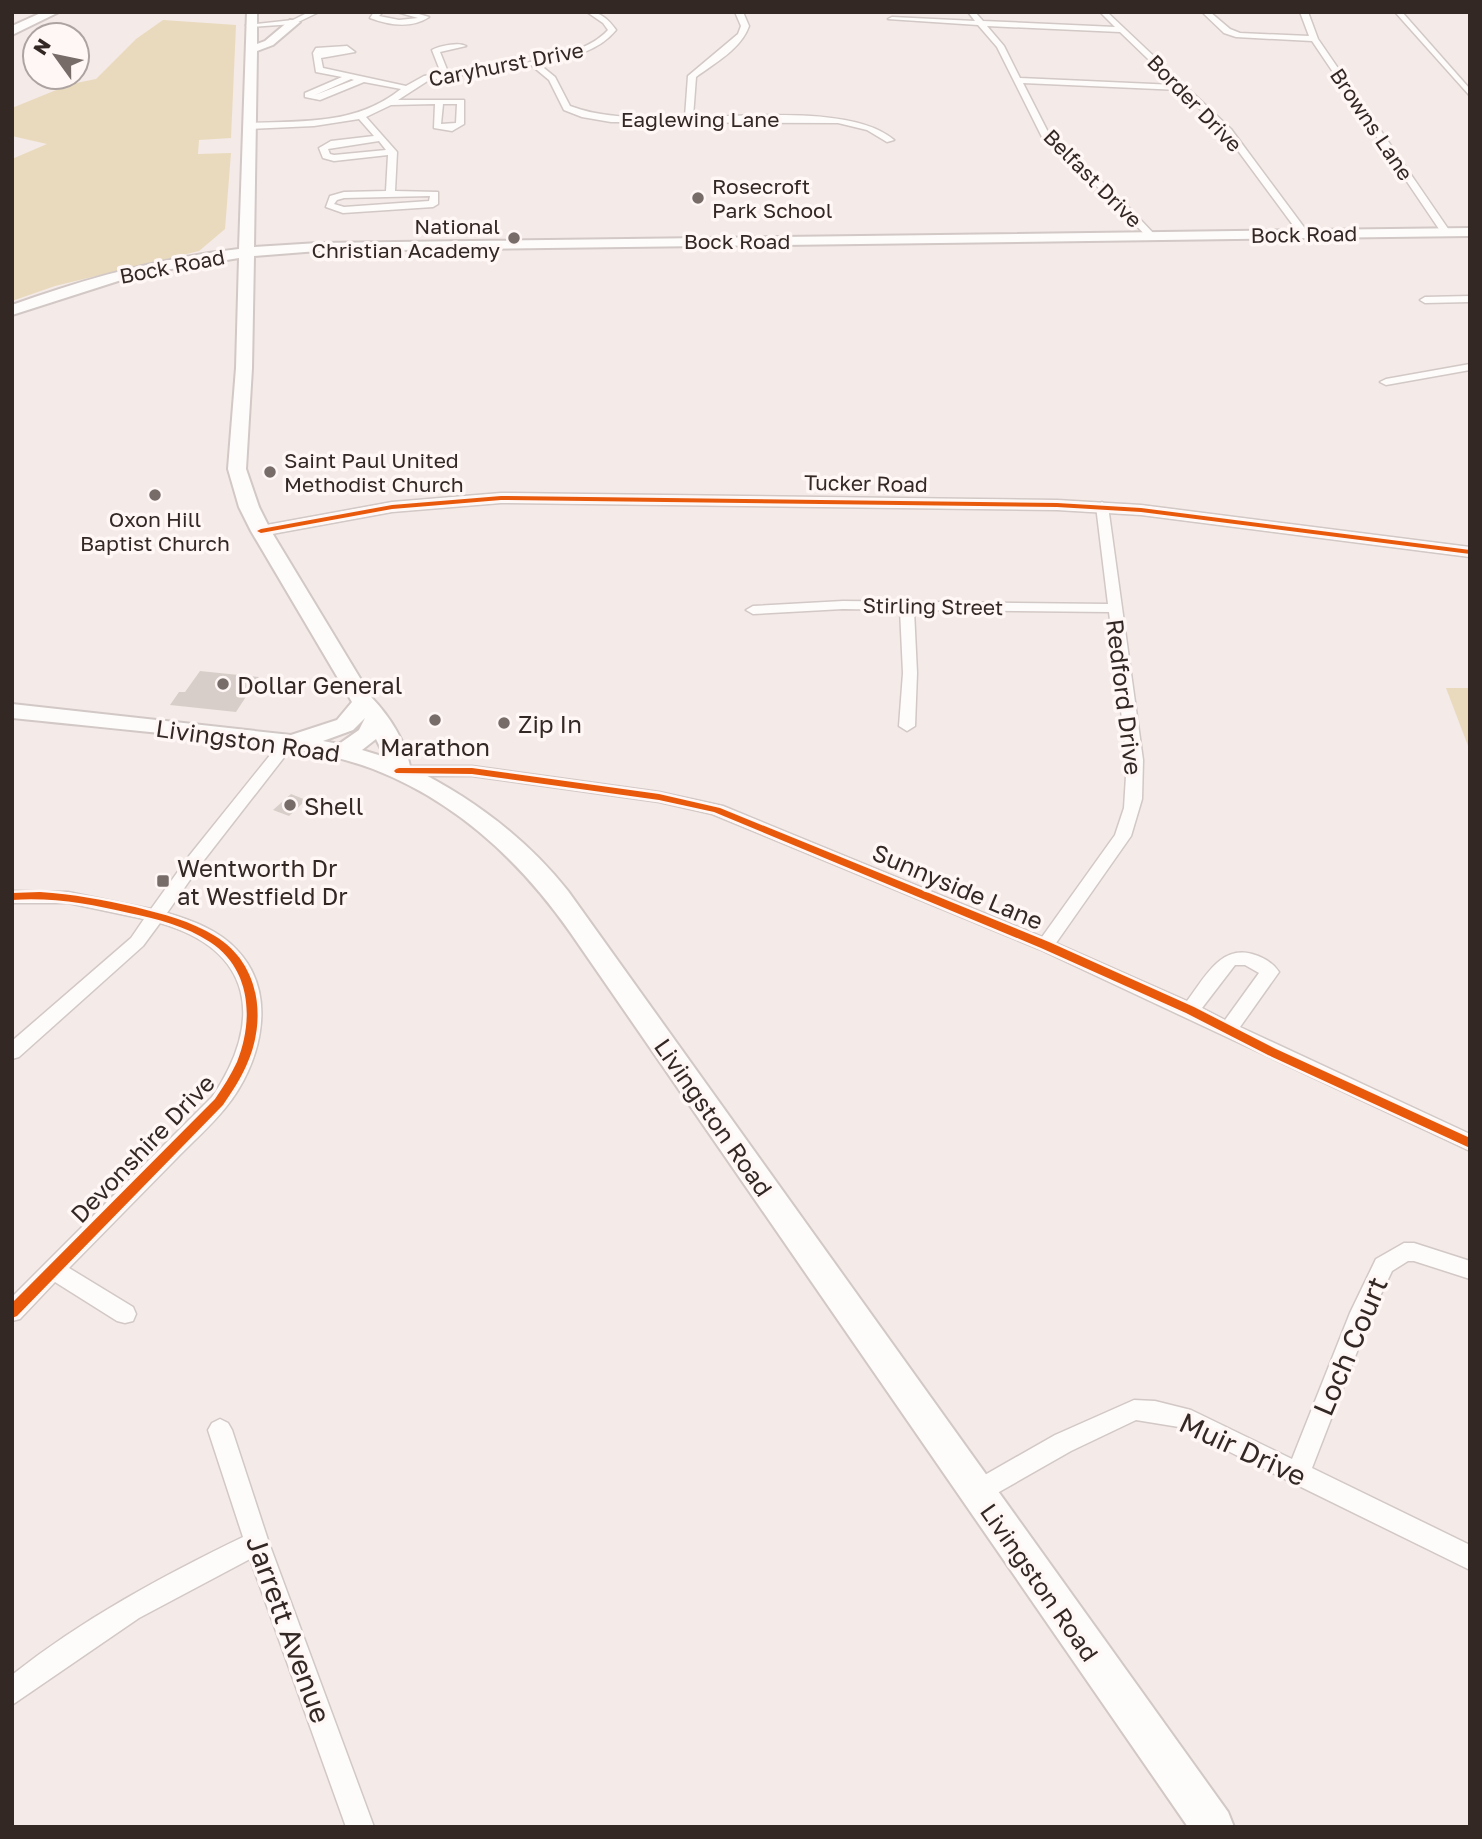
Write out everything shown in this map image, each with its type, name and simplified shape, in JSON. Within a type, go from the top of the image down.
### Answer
[{"type":"main road","points":[[12,31],[53,12]]},
{"type":"main road","points":[[251,20],[253,49],[248,126],[244,368],[237,469],[249,507],[261,531],[397,758],[399,771]]},
{"type":"main road","points":[[253,49],[269,43],[294,22]]},
{"type":"main road","points":[[246,226],[266,240],[318,247]]},
{"type":"main road","name":"Bock Road","points":[[12,310],[139,270],[245,252],[318,247],[517,242],[1470,232]]},
{"type":"main road","points":[[288,742],[332,732],[368,710]]},
{"type":"main road","points":[[340,753],[357,745],[372,729],[368,710]]},
{"type":"main road","name":"Livingston Road","points":[[12,711],[288,742],[340,753],[399,771],[463,809],[509,844],[535,869],[643,1016],[1213,1827]]},
{"type":"street","points":[[380,12],[373,16],[403,23],[425,17],[400,12]]},
{"type":"street","name":"Caryhurst Drive","points":[[406,88],[423,79],[444,74],[578,53],[604,41],[611,34],[607,21],[590,12]]},
{"type":"street","points":[[688,119],[689,84],[692,76],[740,38],[745,26],[739,12]]},
{"type":"street","name":"Belfast Drive","points":[[971,12],[1000,46],[1020,80],[1029,106],[1045,135],[1116,199],[1151,236]]},
{"type":"street","name":"Border Drive","points":[[1103,12],[1228,131],[1304,234]]},
{"type":"street","points":[[1205,12],[1227,31],[1239,35],[1314,39]]},
{"type":"street","name":"Browns Lane","points":[[1304,12],[1314,39],[1446,233]]},
{"type":"street","points":[[1398,12],[1470,94]]},
{"type":"street","points":[[251,20],[275,21],[314,13]]},
{"type":"street","points":[[251,20],[294,22],[314,13]]},
{"type":"street","points":[[891,19],[1122,30]]},
{"type":"street","points":[[444,74],[436,50],[462,46]]},
{"type":"street","points":[[342,48],[350,49],[351,52],[319,53],[320,70],[406,88]]},
{"type":"street","name":"Eaglewing Lane","points":[[531,62],[552,79],[566,106],[573,112],[603,118],[838,121],[870,128],[890,140]]},
{"type":"street","points":[[349,77],[310,93],[309,97],[317,98],[363,79]]},
{"type":"street","points":[[1020,80],[1185,88]]},
{"type":"street","points":[[248,126],[361,116],[389,103],[406,88]]},
{"type":"street","points":[[389,103],[439,101]]},
{"type":"street","points":[[361,116],[393,152],[390,194]]},
{"type":"street","points":[[382,138],[331,144],[323,148],[326,156],[334,158],[393,152]]},
{"type":"street","points":[[431,193],[436,197],[433,204],[422,207],[343,211],[329,205],[333,198],[338,196],[390,194],[431,193]]},
{"type":"street","points":[[1425,300],[1470,299]]},
{"type":"street","points":[[1386,382],[1470,367]]},
{"type":"street","name":"Tucker Road","points":[[261,531],[392,507],[522,498],[1102,506],[1470,552]]},
{"type":"street","name":"Redford Drive","points":[[1045,945],[1115,849],[1128,826],[1136,792],[1135,760],[1113,608],[1102,506]]},
{"type":"street","name":"Stirling Street","points":[[753,610],[830,605],[1113,608]]},
{"type":"street","points":[[906,605],[911,673],[907,726]]},
{"type":"street","points":[[12,1052],[131,947],[288,742]]},
{"type":"street","name":"Sunnyside Lane","points":[[399,771],[477,771],[659,797],[717,810],[1045,945],[1190,1010],[1470,1143]]},
{"type":"street","name":"Devonshire Drive","points":[[12,897],[54,895],[156,916],[194,929],[231,953],[241,964],[248,976],[252,993],[251,1031],[244,1062],[237,1076],[206,1115],[12,1312]]},
{"type":"street","points":[[1190,1010],[1229,960],[1244,958],[1262,965],[1270,972],[1228,1030]]},
{"type":"street","name":"Loch Court","points":[[1298,1474],[1384,1265],[1404,1252],[1414,1252],[1470,1270]]},
{"type":"street","points":[[54,1270],[125,1314]]},
{"type":"street","name":"Muir Drive","points":[[977,1492],[1063,1443],[1134,1410],[1155,1411],[1183,1417],[1470,1558]]},
{"type":"street","name":"Jarrett Avenue","points":[[220,1430],[257,1543],[360,1827]]},
{"type":"street","points":[[12,1692],[40,1669],[117,1616],[180,1579],[257,1543]]},
{"type":"shaded area","points":[[163,20],[236,25],[231,138],[199,140],[198,154],[231,153],[225,229],[199,251],[55,286],[12,301],[12,159],[47,144],[12,136],[12,108],[54,91],[91,91],[91,80],[96,79],[136,39]]},
{"type":"shaded area","points":[[1446,688],[1470,688],[1470,751]]},
{"type":"building","name":"Dollar General","points":[[200,671],[259,677],[236,712],[170,705],[179,692],[185,692]]},
{"type":"building","name":"Shell","points":[[291,794],[306,800],[289,816],[273,810]]},
{"type":"cycle path","points":[[261,531],[392,507],[501,498],[1057,505],[1141,510],[1470,552]]},
{"type":"cycle path","points":[[399,771],[472,771],[659,797],[717,810],[1045,945],[1190,1010],[1272,1052],[1470,1143]]},
{"type":"cycle path","points":[[12,897],[40,895],[82,900],[171,920],[193,929],[214,940],[230,953],[243,971],[251,992],[252,1019],[242,1063],[219,1102],[12,1312]]},
{"type":"place","name":"Rosecroft Park School","points":[[698,198]]},
{"type":"place","name":"National Christian Academy","points":[[514,238]]},
{"type":"place","name":"Saint Paul United Methodist Church","points":[[270,472]]},
{"type":"place","name":"Oxon Hill Baptist Church","points":[[155,495]]},
{"type":"place","name":"Dollar General","points":[[223,684]]},
{"type":"place","name":"Marathon","points":[[435,720]]},
{"type":"place","name":"Zip In","points":[[504,723]]},
{"type":"place","name":"Shell","points":[[290,805]]},
{"type":"place","name":"Wentworth Dr at Westfield Dr","points":[[163,881]]}]
